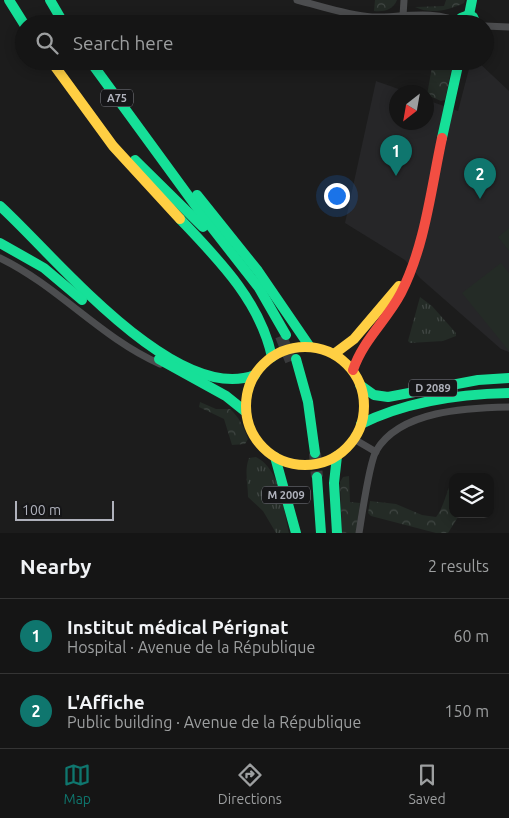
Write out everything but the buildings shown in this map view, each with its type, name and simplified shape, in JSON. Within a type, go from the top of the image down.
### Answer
[{"type":"main road","points":[[9,0],[18,15]]},
{"type":"main road","points":[[50,0],[59,15]]},
{"type":"main road","points":[[468,15],[472,0]]},
{"type":"main road","points":[[57,70],[136,173],[234,280],[263,323],[270,338],[272,357]]},
{"type":"main road","name":"A75","points":[[97,70],[144,135]]},
{"type":"main road","points":[[353,370],[358,355],[401,294],[406,280],[423,228],[457,70]]},
{"type":"main road","points":[[65,82],[127,153],[187,210],[226,253],[255,291],[283,335],[259,288],[144,135]]},
{"type":"main road","points":[[144,135],[159,149],[230,235],[310,347]]},
{"type":"main road","points":[[0,206],[93,300],[142,340],[187,366],[213,377],[236,382],[255,375]]},
{"type":"main road","points":[[0,243],[44,268],[118,331],[176,371],[228,397],[246,412]]},
{"type":"main road","points":[[334,354],[354,339],[406,280]]},
{"type":"main road","points":[[310,347],[334,354],[353,370],[360,385],[364,404],[361,424],[354,439],[336,456],[323,462],[305,464],[275,457],[258,442],[246,412],[247,394],[255,375],[272,357],[290,349],[310,347]]},
{"type":"main road","points":[[294,360],[312,453]]},
{"type":"main road","name":"D 2089","points":[[360,385],[374,395],[388,397],[478,380],[509,378]]},
{"type":"main road","name":"D 2089","points":[[361,424],[377,415],[456,397],[509,393]]},
{"type":"main road","points":[[336,456],[334,483],[337,533]]},
{"type":"main road","name":"M 2009","points":[[275,457],[296,533]]},
{"type":"main road","points":[[316,533],[314,477],[321,533]]},
{"type":"street","points":[[297,0],[332,10],[360,15]]},
{"type":"street","points":[[403,15],[404,0]]},
{"type":"street","points":[[494,26],[509,27]]},
{"type":"street","points":[[0,258],[22,271],[124,344],[148,359],[176,371]]},
{"type":"street","points":[[359,533],[376,452],[395,430],[417,418],[487,408],[509,407]]},
{"type":"street","points":[[354,439],[376,452]]},
{"type":"shaded area","points":[[469,70],[487,70],[509,91],[509,352],[501,349],[420,278],[405,260],[345,223],[376,81],[389,86],[389,130],[434,130],[434,102],[458,111]]},
{"type":"green space","points":[[375,0],[397,0],[391,8],[385,11],[374,11]]},
{"type":"green space","points":[[446,0],[465,0],[464,3],[458,6],[440,11],[427,11],[415,7],[444,6]]},
{"type":"green space","points":[[431,70],[451,70],[445,100],[441,101],[434,98],[434,85],[429,85]]},
{"type":"green space","points":[[509,228],[509,251],[498,237]]},
{"type":"green space","points":[[501,263],[509,273],[509,351],[462,293]]},
{"type":"green space","points":[[420,297],[432,306],[456,333],[456,336],[443,341],[410,343],[408,341]]},
{"type":"green space","points":[[200,402],[216,409],[230,409],[239,419],[245,430],[248,439],[245,444],[232,445],[224,419],[199,407]]},
{"type":"green space","points":[[256,457],[271,471],[276,480],[283,501],[289,533],[276,533],[263,511],[248,497],[246,472],[249,458]]},
{"type":"green space","points":[[349,476],[350,502],[360,503],[356,533],[342,533],[340,482],[343,477]]},
{"type":"green space","points":[[449,489],[449,518],[457,518],[448,533],[436,533],[371,516],[368,513],[370,501],[396,504],[422,515],[436,517]]},
{"type":"tunnel","points":[[281,336],[291,361]]},
{"type":"tunnel","points":[[315,453],[317,477]]},
{"type":"traffic: fast","points":[[9,0],[18,15]]},
{"type":"traffic: fast","points":[[50,0],[59,15]]},
{"type":"traffic: fast","points":[[469,15],[472,0]]},
{"type":"traffic: fast","points":[[97,70],[209,224],[259,288],[286,335]]},
{"type":"traffic: fast","points":[[442,138],[457,70]]},
{"type":"traffic: fast","points":[[135,160],[203,227]]},
{"type":"traffic: fast","points":[[197,195],[258,271],[310,347]]},
{"type":"traffic: fast","points":[[0,206],[83,289],[117,320],[153,348],[189,368],[223,379],[255,375]]},
{"type":"traffic: fast","points":[[180,219],[223,265],[248,299],[258,317],[272,357]]},
{"type":"traffic: fast","points":[[0,243],[44,268],[82,300]]},
{"type":"traffic: fast","points":[[159,359],[226,396],[246,412]]},
{"type":"traffic: fast","points":[[296,359],[308,402],[315,453]]},
{"type":"traffic: fast","points":[[360,385],[374,395],[388,397],[478,380],[509,378]]},
{"type":"traffic: fast","points":[[361,424],[378,416],[433,400],[509,393]]},
{"type":"traffic: fast","points":[[337,456],[334,483],[337,533]]},
{"type":"traffic: fast","points":[[275,457],[296,533]]},
{"type":"traffic: fast","points":[[317,477],[321,533]]},
{"type":"traffic: slow","points":[[58,70],[113,146],[180,219]]},
{"type":"traffic: slow","points":[[334,354],[354,339],[399,286]]},
{"type":"traffic: slow","points":[[305,347],[327,352],[347,364],[359,384],[364,406],[359,428],[347,448],[327,460],[305,465],[283,460],[263,448],[251,428],[246,406],[251,384],[263,364],[283,352],[305,347]]},
{"type":"traffic: jam","points":[[353,370],[363,349],[401,293],[409,275],[422,237],[442,138]]},
{"type":"place","name":"Institut médical Pérignat","points":[[396,176]]},
{"type":"place","name":"L'Affiche","points":[[480,199]]}]
